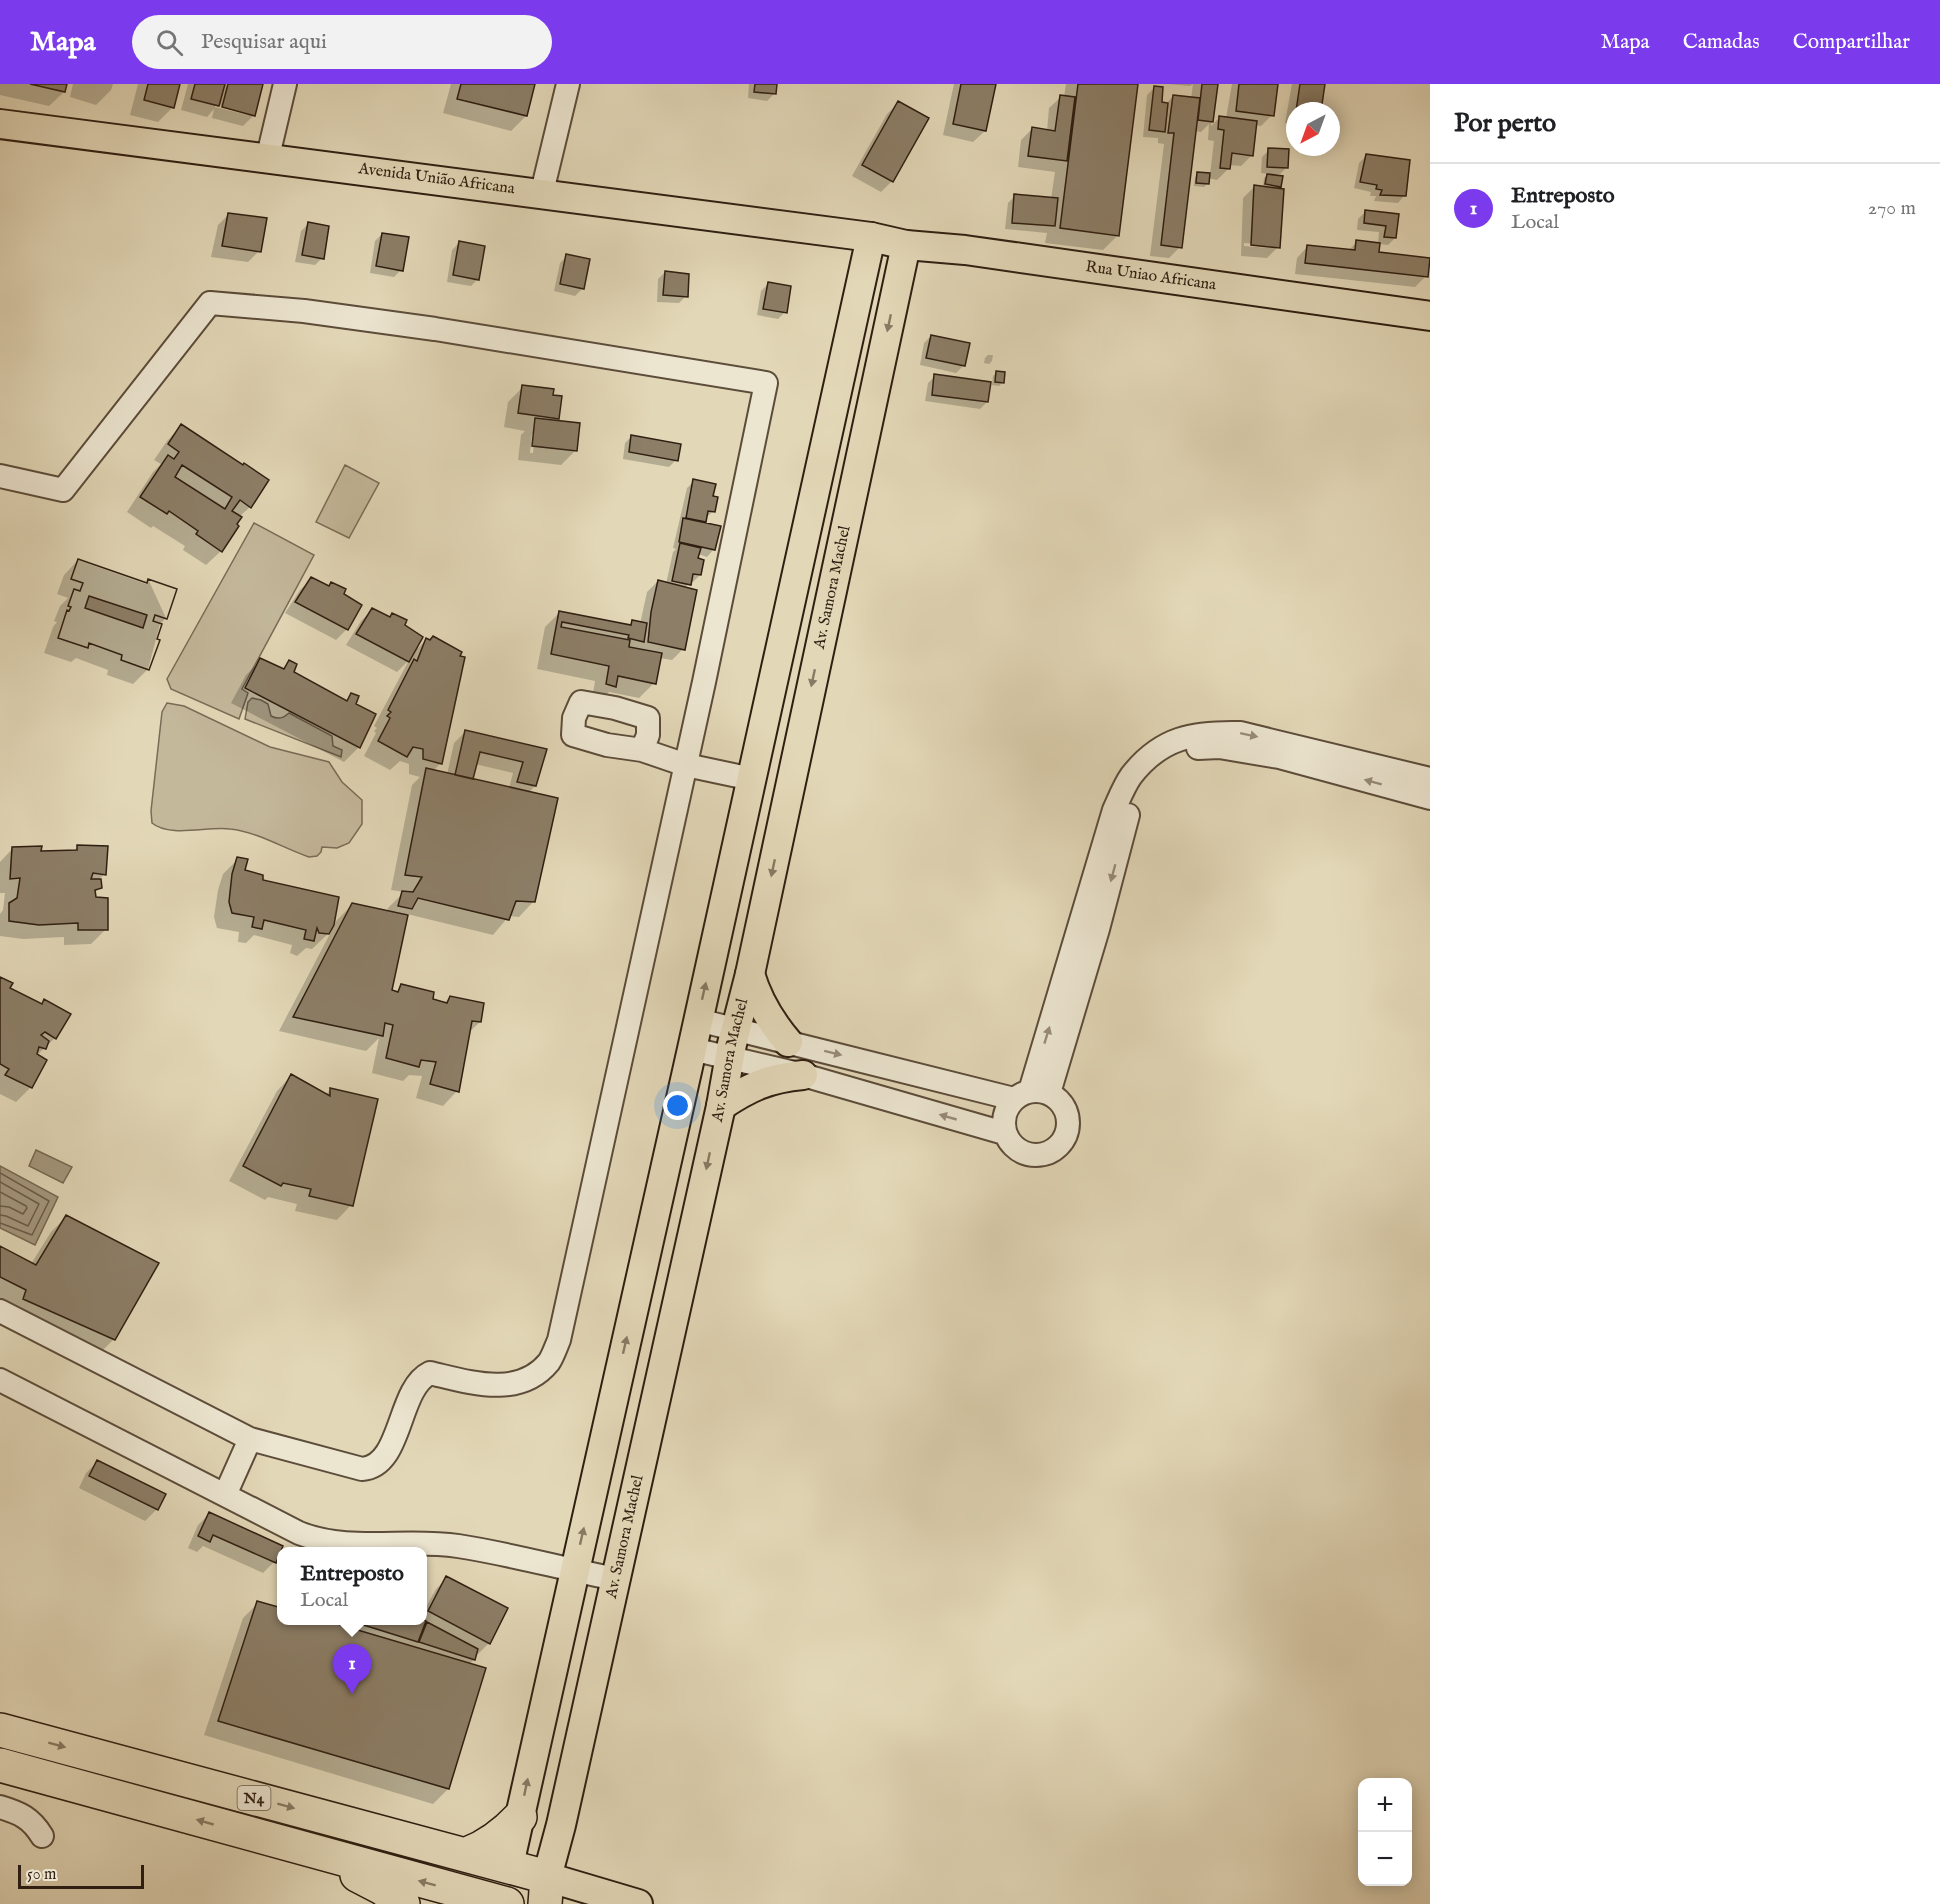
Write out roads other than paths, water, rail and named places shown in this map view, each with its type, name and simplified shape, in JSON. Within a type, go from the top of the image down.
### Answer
[{"type":"highway","name":"N4","points":[[0,1730],[509,1865],[546,1890]]},
{"type":"highway","name":"N4","points":[[0,1765],[505,1904],[509,1865]]},
{"type":"highway","points":[[466,1854],[483,1848],[495,1840],[520,1817]]},
{"type":"highway","points":[[262,1838],[363,1877],[403,1904]]},
{"type":"main road","name":"Avenida União Africana","points":[[0,124],[268,156],[872,237]]},
{"type":"main road","points":[[826,231],[842,245],[860,288]]},
{"type":"main road","points":[[509,1865],[872,237]]},
{"type":"main road","name":"Rua Uniao Africana","points":[[872,237],[906,245],[965,250],[1430,316]]},
{"type":"main road","name":"Av. Samora Machel","points":[[546,1890],[721,1106],[735,1031],[750,974],[906,245]]},
{"type":"main road","points":[[896,292],[912,272],[931,261],[965,250]]},
{"type":"main road","points":[[750,974],[756,995],[765,1012],[788,1041]]},
{"type":"main road","points":[[721,1106],[741,1092],[762,1083],[779,1077],[803,1075]]},
{"type":"main road","points":[[561,1825],[568,1852],[575,1866],[589,1878],[628,1901]]},
{"type":"main road","points":[[546,1890],[628,1901]]},
{"type":"street","points":[[268,156],[285,84]]},
{"type":"street","points":[[542,192],[568,84]]},
{"type":"street","points":[[0,476],[63,490],[210,303],[304,311],[435,329],[766,383],[686,765],[559,1340],[550,1361],[530,1379],[508,1385],[470,1383],[430,1373],[426,1375],[412,1396],[386,1456],[370,1468],[362,1469],[250,1439],[0,1311]]},
{"type":"street","points":[[1031,1094],[1114,810],[1131,777],[1154,753],[1177,739],[1209,732],[1240,733],[1430,779]]},
{"type":"street","points":[[698,1020],[735,1031],[1031,1094],[1063,1105],[1069,1123],[1064,1141],[1050,1153],[1032,1156],[1015,1148],[1004,1133],[1004,1115],[1031,1094],[1098,929],[1127,818],[1141,786],[1158,766],[1178,754],[1197,748],[1219,747],[1279,757],[1430,798]]},
{"type":"street","points":[[642,750],[686,765],[752,779]]},
{"type":"street","points":[[692,1049],[803,1075],[1004,1133]]},
{"type":"street","points":[[0,1380],[299,1533],[333,1543],[457,1546],[616,1579]]},
{"type":"street","points":[[225,1495],[250,1439]]},
{"type":"street","points":[[0,1807],[21,1814],[34,1823],[42,1836]]},
{"type":"water","points":[[36,1150],[72,1167],[63,1183],[29,1166]]},
{"type":"water","points":[[0,1166],[58,1197],[35,1245],[0,1228]]},
{"type":"place","name":"Entreposto","points":[[352,1694]]}]
